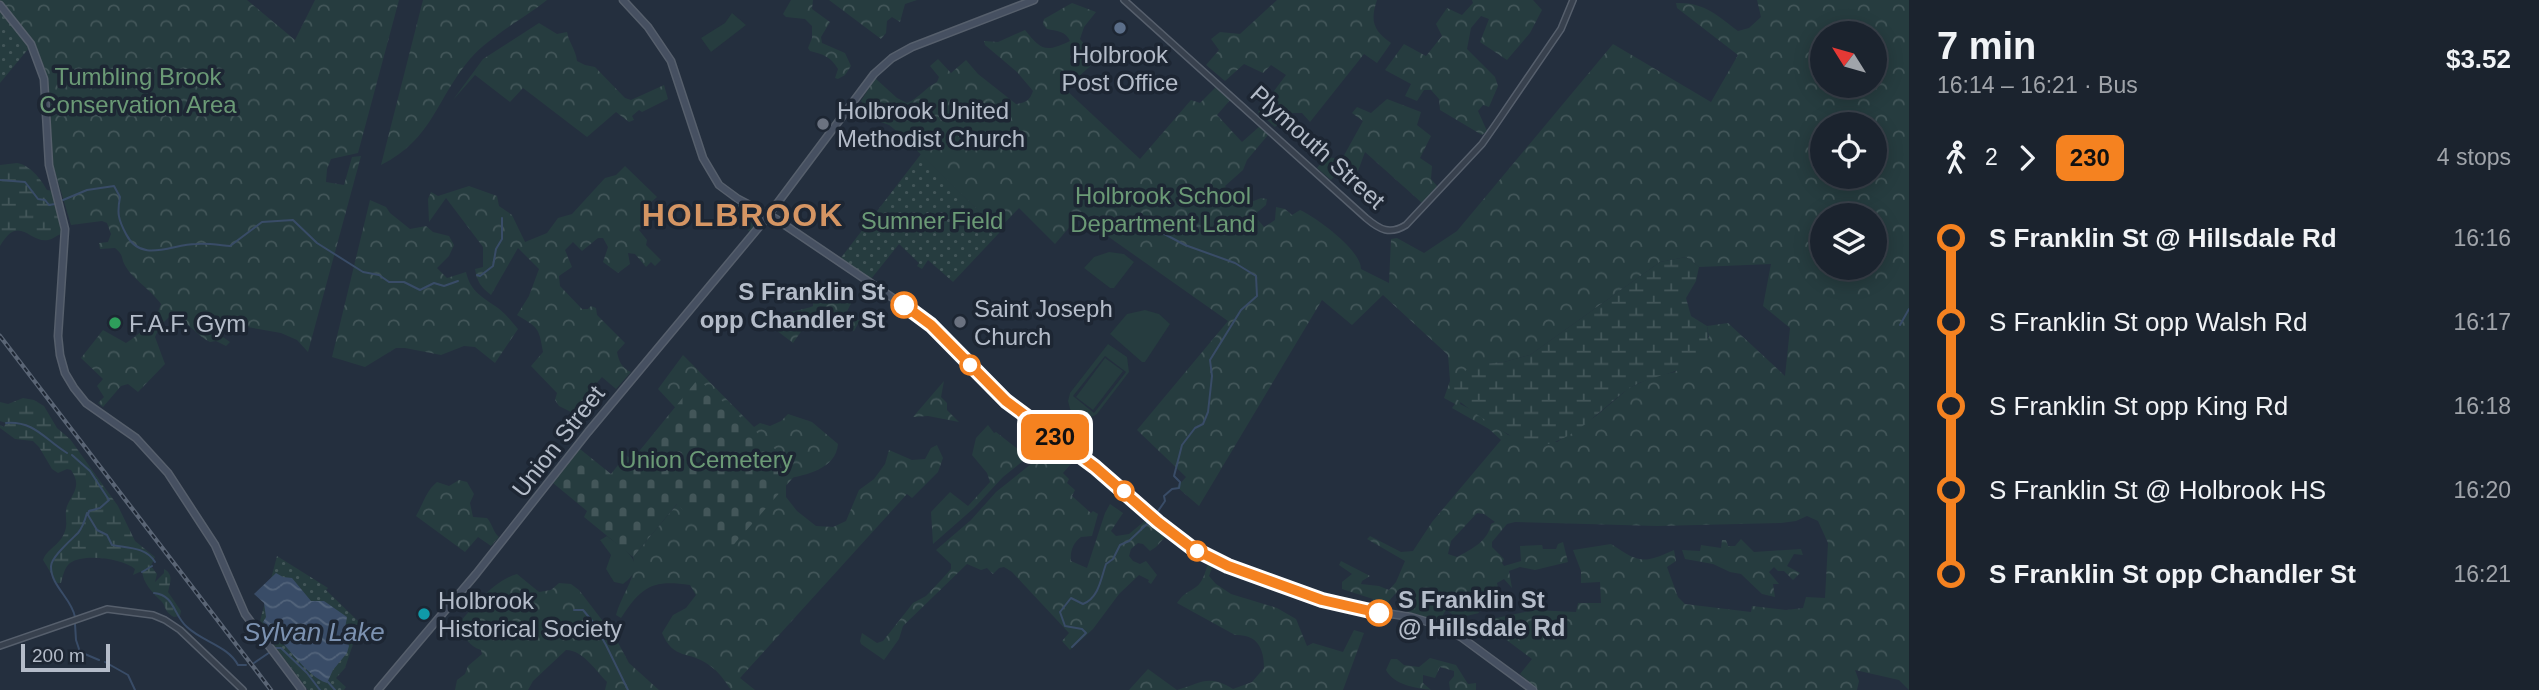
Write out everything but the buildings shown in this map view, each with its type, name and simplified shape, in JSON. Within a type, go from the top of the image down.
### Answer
[{"type":"main road","points":[[623,0],[648,27],[671,61],[702,156],[712,177],[731,194],[768,215],[924,319],[1006,401],[1095,467],[1192,548],[1228,566],[1326,601],[1438,625],[1458,635],[1532,690]]},
{"type":"main road","points":[[768,215],[826,142],[870,80],[888,61],[917,44],[1034,0]]},
{"type":"main road","points":[[0,5],[34,50],[44,79],[50,169],[65,232],[58,334],[64,369],[72,386],[84,401],[138,440],[168,473],[215,545],[243,611],[302,690]]},
{"type":"main road","name":"Union Street","points":[[378,690],[476,574],[588,432],[768,215]]},
{"type":"street","name":"Plymouth Street","points":[[1124,0],[1366,218],[1380,230],[1390,231],[1406,225],[1482,144],[1555,38],[1573,0]]},
{"type":"street","points":[[0,646],[107,609],[153,615],[180,630],[243,690]]},
{"type":"green space","name":"Tumbling Brook Conservation Area","points":[[0,0],[247,0],[295,40],[315,0],[399,0],[358,153],[331,159],[327,169],[326,182],[344,185],[352,157],[361,156],[308,352],[297,340],[281,333],[230,324],[220,335],[230,342],[226,346],[216,341],[210,342],[186,323],[170,316],[160,326],[155,337],[165,364],[138,392],[128,384],[121,386],[103,407],[98,403],[104,397],[97,386],[103,379],[81,358],[103,330],[126,343],[156,316],[161,304],[129,271],[115,248],[100,249],[99,243],[108,242],[111,234],[107,223],[102,221],[71,225],[53,165],[45,69],[32,39]]},
{"type":"green space","points":[[423,0],[547,0],[478,51],[459,74],[423,131],[398,155],[381,165]]},
{"type":"green space","points":[[791,0],[813,0],[812,9],[830,22],[821,37],[822,43],[845,53],[851,66],[845,75],[835,78],[838,69],[832,62],[823,55],[810,51],[808,48],[812,38],[812,26],[805,19],[786,17],[783,14]]},
{"type":"green space","points":[[829,0],[917,0],[905,4],[900,22],[892,17],[887,21],[886,33],[881,39]]},
{"type":"green space","points":[[1277,0],[1377,0],[1375,24],[1380,34],[1391,43],[1377,63],[1364,54],[1310,122],[1302,113],[1291,113],[1275,127],[1258,112],[1286,75],[1271,65],[1263,73],[1244,64],[1225,81],[1206,65],[1219,50],[1211,39],[1220,32],[1240,34]]},
{"type":"green space","points":[[1472,0],[1533,0],[1542,10],[1530,33],[1507,60],[1480,42],[1489,19],[1481,16],[1471,28],[1467,49],[1495,77],[1498,86],[1489,107],[1483,105],[1478,111],[1487,131],[1482,135],[1440,110],[1439,99],[1431,90],[1424,90],[1417,101],[1405,96],[1411,84],[1385,70],[1404,44],[1426,56],[1442,36],[1436,24],[1447,8],[1462,15],[1473,3]]},
{"type":"green space","name":"Holbrook School Department Land","points":[[1757,0],[1909,0],[1909,690],[1899,680],[1855,670],[1859,681],[1857,690],[1538,690],[1520,674],[1532,659],[1493,630],[1490,633],[1473,623],[1534,610],[1576,612],[1578,603],[1601,603],[1600,582],[1581,583],[1581,571],[1573,550],[1611,544],[1628,555],[1641,559],[1654,558],[1674,550],[1676,561],[1667,567],[1678,597],[1685,604],[1751,612],[1752,606],[1786,610],[1803,608],[1806,597],[1825,598],[1828,543],[1818,521],[1807,516],[1781,523],[1657,526],[1515,522],[1507,524],[1492,542],[1492,547],[1504,559],[1504,566],[1521,561],[1520,546],[1542,545],[1543,549],[1556,549],[1558,544],[1563,542],[1568,562],[1535,570],[1520,567],[1509,571],[1512,588],[1504,579],[1497,583],[1501,601],[1486,592],[1473,599],[1479,613],[1458,618],[1446,610],[1439,621],[1406,611],[1405,599],[1400,593],[1395,594],[1389,601],[1387,611],[1372,609],[1373,599],[1342,589],[1342,582],[1352,574],[1339,565],[1341,561],[1370,576],[1361,584],[1389,590],[1396,582],[1405,561],[1367,539],[1370,536],[1401,552],[1413,551],[1432,522],[1501,440],[1489,429],[1452,408],[1455,404],[1444,398],[1450,381],[1448,355],[1383,295],[1352,325],[1322,300],[1199,506],[1177,487],[1186,477],[1137,430],[1228,321],[1079,216],[1055,244],[1019,208],[998,230],[899,133],[889,125],[875,120],[861,101],[875,78],[897,98],[907,103],[911,101],[937,82],[939,77],[930,66],[938,59],[951,73],[966,60],[978,74],[1016,104],[1025,102],[1033,91],[984,41],[998,42],[1025,30],[1044,48],[1062,45],[1070,41],[1066,35],[1047,29],[1043,24],[1044,19],[1072,3],[1096,12],[1084,27],[1080,39],[1094,50],[1112,52],[1098,59],[1065,89],[1140,159],[1191,100],[1200,103],[1217,86],[1231,99],[1217,115],[1242,142],[1260,126],[1268,135],[1247,160],[1243,170],[1225,186],[1237,201],[1245,194],[1251,202],[1267,199],[1266,205],[1254,215],[1264,227],[1275,220],[1276,207],[1285,209],[1292,215],[1300,210],[1327,227],[1346,244],[1359,261],[1361,269],[1389,283],[1391,239],[1397,238],[1424,253],[1457,231],[1613,44],[1711,102],[1738,55],[1677,8],[1676,3],[1702,7],[1738,31],[1749,28],[1761,17]],"holes":[[[1686,257],[1699,267],[1771,264],[1763,306],[1790,328],[1785,376],[1728,323],[1707,326],[1709,337],[1675,372],[1655,376],[1629,388],[1596,416],[1557,442],[1508,435],[1482,415],[1460,404],[1472,366],[1530,355],[1660,262]],[[1477,513],[1484,514],[1495,522],[1491,524],[1483,540],[1457,557],[1448,554],[1451,541]]]},
{"type":"green space","points":[[0,10],[29,48],[0,83]]},
{"type":"green space","points":[[732,13],[746,25],[711,52],[701,38],[725,23]]},
{"type":"green space","points":[[539,23],[557,34],[567,32],[577,61],[595,67],[625,98],[631,100],[664,85],[668,99],[642,112],[639,110],[632,116],[634,120],[629,122],[616,112],[587,137],[523,88],[510,102],[475,75],[453,100],[483,59]]},
{"type":"green space","points":[[1387,99],[1421,112],[1417,125],[1431,136],[1420,158],[1432,166],[1431,179],[1438,187],[1422,203],[1365,152],[1358,171],[1348,162],[1331,180],[1317,168],[1326,157],[1342,159],[1363,121],[1352,113],[1357,107],[1371,113]]},
{"type":"green space","name":"Sumner Field","points":[[921,154],[1000,232],[953,282],[928,260],[922,269],[917,266],[919,263],[899,244],[871,279],[840,259]]},
{"type":"green space","points":[[17,163],[31,170],[47,190],[53,191],[63,234],[41,240],[19,230],[7,236],[0,246],[0,165]]},
{"type":"green space","points":[[625,166],[657,197],[640,212],[648,220],[639,230],[647,240],[646,245],[661,260],[655,266],[651,262],[646,267],[635,254],[628,253],[630,264],[618,273],[603,262],[608,247],[603,238],[598,238],[582,251],[573,242],[565,250],[572,267],[559,276],[560,286],[582,309],[591,306],[596,308],[597,315],[625,343],[617,352],[621,364],[631,372],[616,389],[602,377],[589,392],[592,396],[584,412],[579,409],[575,414],[559,406],[555,400],[557,393],[531,366],[543,352],[539,333],[517,315],[529,296],[539,269],[518,248],[491,295],[480,284],[475,269],[483,267],[483,247],[446,198],[429,222],[428,199],[431,192],[438,196],[469,186],[497,196],[499,206],[512,215],[525,242],[547,233],[558,218],[572,214],[605,178],[616,175]]},
{"type":"green space","points":[[370,200],[386,207],[410,229],[426,226],[433,232],[449,236],[454,245],[449,256],[437,268],[447,278],[466,272],[474,290],[501,310],[518,329],[495,363],[475,347],[464,346],[441,355],[396,348],[365,367],[332,357]]},
{"type":"green space","points":[[739,204],[759,216],[759,221],[750,232],[731,215]]},
{"type":"green space","points":[[1109,252],[1124,254],[1134,262],[1114,288],[1110,288],[1084,268],[1094,257]]},
{"type":"green space","points":[[1686,257],[1699,267],[1696,281],[1686,298],[1691,316],[1707,326],[1707,342],[1703,353],[1685,367],[1635,385],[1562,439],[1549,444],[1529,445],[1492,424],[1450,393],[1454,381],[1472,365],[1504,362],[1530,355],[1660,262]]},
{"type":"green space","points":[[825,285],[843,298],[847,294],[854,298],[845,315],[850,320],[860,320],[854,331],[830,318],[813,327],[807,323],[793,343],[776,330],[774,325],[782,322],[783,313],[813,306],[813,302],[805,294],[807,289],[816,297]]},
{"type":"green space","points":[[1145,310],[1159,314],[1170,324],[1145,362],[1142,362],[1110,334],[1127,314]]},
{"type":"green space","points":[[1108,344],[1127,357],[1129,372],[1097,414],[1086,418],[1076,415],[1070,409],[1070,393]],"holes":[[[1105,356],[1126,372],[1094,413],[1073,396]]]},
{"type":"green space","points":[[683,355],[754,427],[760,423],[770,426],[788,414],[812,422],[838,444],[836,453],[826,465],[811,473],[786,479],[786,497],[797,511],[816,526],[833,527],[846,521],[859,490],[874,479],[885,464],[889,450],[912,460],[925,459],[931,448],[937,445],[943,458],[938,472],[912,498],[907,494],[740,678],[755,690],[731,690],[709,665],[677,651],[667,642],[662,633],[673,615],[686,608],[696,595],[690,585],[666,583],[649,588],[635,599],[621,618],[616,615],[631,579],[633,557],[693,485],[725,461],[658,389]]},
{"type":"green space","points":[[1105,358],[1123,371],[1093,410],[1076,397]]},
{"type":"green space","name":"Union Cemetery","points":[[698,379],[799,471],[727,552],[677,504],[633,557],[584,517],[587,511],[553,483],[580,449],[611,474],[626,455],[632,460]]},
{"type":"green space","points":[[944,381],[941,397],[947,403],[947,410],[959,422],[928,416],[913,417]]},
{"type":"green space","points":[[23,398],[44,406],[57,428],[70,439],[118,506],[135,541],[155,557],[151,566],[157,574],[155,582],[164,573],[164,569],[169,573],[168,592],[181,611],[180,616],[174,617],[168,613],[146,583],[142,571],[133,575],[135,569],[113,560],[77,560],[68,565],[61,583],[57,583],[43,560],[64,534],[66,510],[76,480],[71,470],[58,473],[52,469],[33,441],[15,439],[0,428],[0,425],[4,427],[6,423],[0,421],[0,402],[8,404]]},
{"type":"green space","points":[[988,425],[994,433],[1028,457],[1003,477],[974,508],[933,544],[931,512],[950,492],[968,506],[990,482],[987,473],[972,455],[976,438]]},
{"type":"green space","points":[[1052,440],[1077,457],[1063,473],[1069,479],[1067,483],[1075,490],[1072,496],[1091,513],[1093,511],[1098,514],[1092,536],[1081,537],[1076,542],[1071,561],[1087,568],[1110,504],[1123,513],[1111,531],[1116,536],[1129,534],[1147,519],[1167,535],[1150,551],[1138,543],[1131,549],[1129,556],[1133,561],[1140,564],[1146,561],[1157,575],[1151,584],[1139,575],[1119,594],[1093,629],[1070,650],[1062,641],[1069,633],[1012,572],[1004,567],[993,574],[987,568],[981,570],[967,564],[903,626],[899,639],[884,660],[861,644],[862,633],[877,643],[883,641],[913,603],[926,596],[942,579],[951,569],[951,564],[936,550],[971,520],[996,492],[1031,464]]},
{"type":"green space","points":[[459,480],[467,482],[474,494],[470,503],[473,517],[487,518],[499,537],[491,546],[478,537],[465,552],[416,516],[427,494],[437,482],[449,486]]},
{"type":"green space","points":[[607,536],[627,552],[635,563],[631,577],[623,584],[614,582],[606,569],[611,555],[600,540]]},
{"type":"green space","points":[[1741,539],[1754,552],[1801,549],[1803,555],[1794,554],[1787,566],[1800,573],[1793,580],[1784,571],[1778,571],[1774,567],[1769,572],[1779,584],[1773,584],[1775,597],[1762,594],[1741,574],[1713,564],[1685,559],[1682,550],[1700,551],[1701,545],[1721,548],[1722,540],[1726,540],[1728,546],[1735,546]]},
{"type":"green space","name":"Sylvan Lake","points":[[277,556],[328,588],[326,590],[360,623],[345,668],[336,678],[346,687],[344,690],[308,690],[259,625]]},
{"type":"green space","points":[[1208,564],[1213,565],[1209,576],[1231,594],[1277,608],[1296,619],[1307,646],[1313,643],[1343,652],[1354,630],[1364,633],[1343,690],[1177,690],[1211,681],[1233,689],[1252,682],[1264,668],[1263,654],[1254,640],[1235,635],[1177,603],[1204,577]]},
{"type":"green space","points":[[517,574],[539,592],[551,590],[559,583],[571,584],[579,590],[615,637],[629,663],[659,690],[605,690],[607,682],[589,662],[578,653],[566,650],[533,681],[528,690],[455,690],[457,680],[482,654],[456,627],[491,589]]},
{"type":"green space","points":[[1430,658],[1456,665],[1468,684],[1476,683],[1476,690],[1450,690],[1449,682],[1454,671],[1440,667],[1435,678],[1423,675],[1423,683],[1431,690],[1400,682],[1386,670],[1391,659],[1397,659],[1404,665],[1419,667]]},
{"type":"green space","points":[[1148,669],[1177,690],[1129,690]]},
{"type":"water","name":"Sylvan Lake","points":[[276,573],[292,578],[311,601],[324,601],[347,617],[344,634],[349,646],[347,653],[333,670],[327,683],[302,665],[263,622],[266,617],[264,603],[254,594]]},
{"type":"waterway","points":[[0,180],[25,182],[38,199],[45,200],[49,205],[55,204]]},
{"type":"waterway","points":[[63,200],[87,190],[114,186],[120,197],[119,216],[126,234],[132,243],[148,250],[200,244],[230,246],[262,222],[293,220],[317,243],[363,272],[379,275],[389,282],[404,282],[420,290],[434,283],[444,286],[458,281]]},
{"type":"waterway","points":[[477,275],[480,276],[493,266],[496,249],[502,239],[502,218]]},
{"type":"waterway","points":[[1101,218],[1115,219],[1141,232],[1155,229],[1185,245],[1235,263],[1256,276],[1257,296],[1241,310],[1210,360],[1212,376],[1208,412],[1203,424],[1195,428],[1182,445],[1174,476],[1180,482],[1179,488],[1172,489],[1164,496],[1165,501],[1156,514]]},
{"type":"waterway","points":[[1900,325],[1909,309]]},
{"type":"waterway","points":[[6,423],[32,428],[67,453]]},
{"type":"waterway","points":[[72,455],[90,471],[109,500],[100,508],[89,511],[88,515],[97,530],[107,535],[112,545],[142,551],[155,562]]},
{"type":"waterway","points":[[75,617],[54,580],[51,567],[57,554],[80,531],[87,513]]},
{"type":"waterway","points":[[1072,647],[1086,633],[1082,629],[1065,626],[1060,612],[1071,598],[1083,604],[1093,597],[1106,564],[1113,559],[1120,545],[1129,541],[1148,523]]},
{"type":"waterway","points":[[142,572],[152,566]]},
{"type":"waterway","points":[[154,593],[166,597],[182,622],[193,632],[228,653],[238,665],[246,665]]},
{"type":"waterway","points":[[574,610],[583,610],[593,622],[628,690]]},
{"type":"waterway","points":[[75,624],[80,652],[99,660]]},
{"type":"waterway","points":[[254,663],[276,648],[281,648],[320,690]]},
{"type":"waterway","points":[[105,662],[128,675],[135,690]]},
{"type":"waterway","points":[[328,682],[335,690]]},
{"type":"railway","points":[[0,336],[271,690]]},
{"type":"bus line","name":"230","points":[[904,305],[931,325],[1006,401],[1095,467],[1171,534],[1192,548],[1211,559],[1261,579],[1322,600],[1379,613]]},
{"type":"place","name":"Holbrook Post Office","points":[[1120,28]]},
{"type":"place","name":"Holbrook United Methodist Church","points":[[823,124]]},
{"type":"place","name":"S Franklin St opp Chandler St","points":[[904,305]]},
{"type":"place","name":"Saint Joseph Church","points":[[960,322]]},
{"type":"place","name":"F.A.F. Gym","points":[[115,323]]},
{"type":"place","name":"S Franklin St @ Hillsdale Rd","points":[[1379,613]]},
{"type":"place","name":"Holbrook Historical Society","points":[[424,614]]},
{"type":"district","name":"HOLBROOK","points":[[743,215]]}]
